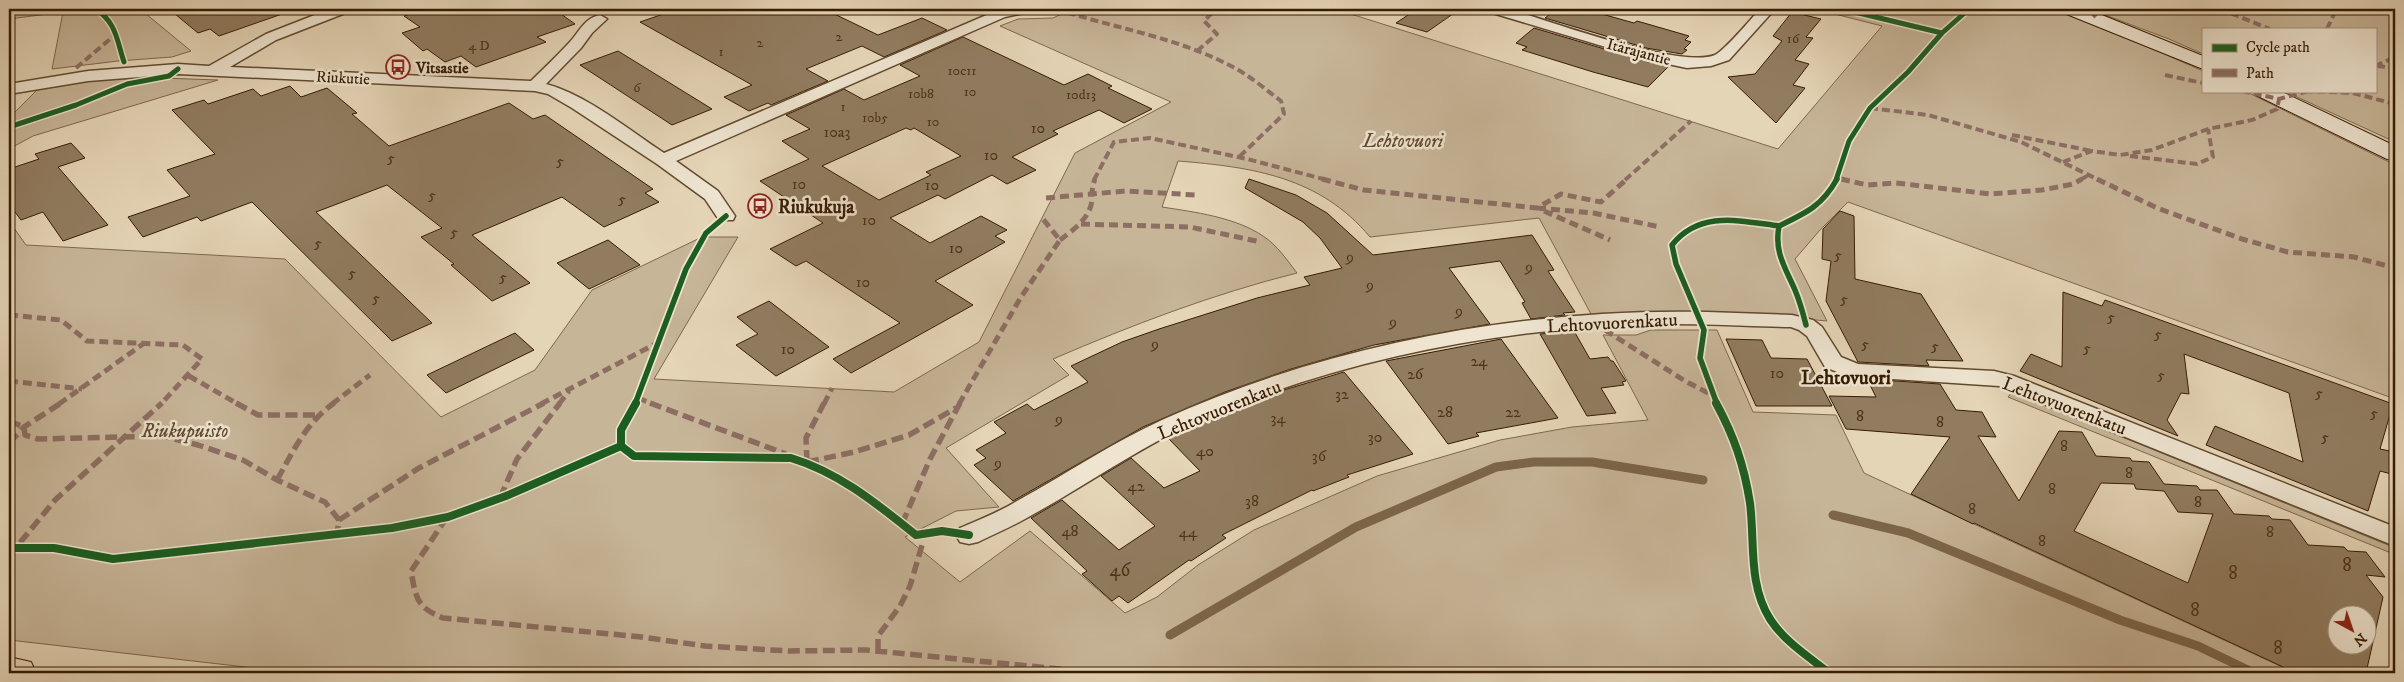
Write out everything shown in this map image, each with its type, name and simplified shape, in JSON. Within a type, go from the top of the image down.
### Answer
[{"type":"main road","points":[[9,672],[18,673]]},
{"type":"street","points":[[215,69],[271,37],[343,9]]},
{"type":"street","points":[[663,160],[1002,14],[1024,9]]},
{"type":"street","name":"Itärajantie","points":[[1494,9],[1655,57],[1686,63],[1711,61],[1723,57],[1768,9]]},
{"type":"street","points":[[2071,9],[2202,63]]},
{"type":"street","points":[[535,86],[576,45],[586,30],[600,19]]},
{"type":"street","name":"Riukutie","points":[[9,89],[62,79],[126,72],[215,69],[535,86],[554,91],[578,104],[663,160],[712,195],[726,216]]},
{"type":"street","points":[[2265,92],[2395,154]]},
{"type":"street","name":"Lehtovuorenkatu","points":[[969,535],[1017,513],[1080,474],[1169,426],[1269,387],[1384,354],[1468,336],[1525,327],[1578,322],[1671,318],[1798,323],[1815,332],[1833,362],[1855,371],[1994,378],[2006,381],[2395,537]]},
{"type":"green space","points":[[9,9],[140,9],[191,51],[172,57],[52,69],[63,12],[9,19]]},
{"type":"green space","name":"Riukupuisto","points":[[1068,9],[1335,9],[1778,149],[1882,26],[1815,9],[1867,9],[1893,14],[1899,9],[2049,9],[2088,20],[2202,71],[2202,92],[2247,92],[2395,165],[2395,399],[1848,202],[1795,259],[1827,321],[1750,314],[1591,314],[1539,218],[1370,237],[1350,217],[1329,201],[1307,188],[1259,172],[1178,161],[1162,207],[1214,216],[1240,224],[1263,236],[1273,244],[1297,273],[1173,311],[1053,359],[1069,375],[946,448],[999,507],[956,511],[905,537],[960,582],[1030,531],[1125,613],[1157,597],[1198,565],[1254,530],[1377,476],[1500,440],[1572,427],[1648,420],[1603,335],[1636,335],[1651,330],[1717,330],[1753,412],[1836,415],[1864,473],[2295,673],[298,673],[9,640],[9,221],[26,245],[285,259],[441,417],[535,370],[592,290],[702,237],[738,237],[654,379],[894,392],[979,342],[1075,153],[1171,102],[1000,26],[1018,19],[1053,18],[1068,11]]},
{"type":"green space","points":[[2089,9],[2395,9],[2395,142],[2286,92],[2376,92],[2376,28],[2202,28],[2202,54]]},
{"type":"green space","points":[[152,75],[162,78],[218,80],[33,136],[9,149],[9,118],[37,90],[79,81]]},
{"type":"green space","points":[[2012,392],[2393,547],[2391,553],[2008,397]]},
{"type":"building","points":[[169,9],[281,9],[282,14],[219,36],[210,29],[198,33]]},
{"type":"building","points":[[427,9],[554,9],[575,24],[537,37],[546,42],[476,67],[461,56],[445,62],[427,49],[423,51],[402,33],[420,27],[404,16]]},
{"type":"building","points":[[678,9],[807,9],[816,13],[826,10],[878,35],[922,18],[947,30],[884,57],[862,46],[806,69],[828,81],[771,105],[768,103],[749,111],[724,97],[752,85],[640,22]]},
{"type":"building","points":[[1417,9],[1460,9],[1427,32],[1396,23]]},
{"type":"building","points":[[1556,9],[1584,9],[1634,23],[1637,21],[1689,36],[1685,40],[1691,42],[1684,49],[1687,50],[1682,54],[1646,48],[1545,18]]},
{"type":"building","points":[[1792,12],[1821,19],[1806,37],[1813,38],[1795,60],[1809,64],[1793,85],[1805,88],[1776,123],[1728,77],[1755,74],[1782,41],[1773,36]]},
{"type":"building","points":[[1534,28],[1648,62],[1669,66],[1648,87],[1593,72],[1522,50],[1527,47],[1516,43]]},
{"type":"building","points":[[963,37],[1064,85],[1088,74],[1112,86],[1108,88],[1152,109],[1124,123],[1099,110],[1053,131],[1058,134],[1012,157],[1036,170],[1007,184],[992,175],[945,199],[938,195],[890,218],[930,243],[981,216],[1007,230],[995,236],[1005,242],[935,281],[973,305],[851,373],[833,359],[900,323],[806,261],[796,266],[770,249],[823,223],[760,181],[809,159],[782,141],[810,129],[786,115],[844,89],[864,100],[920,76],[900,65]],"holes":[[[906,128],[911,130],[914,128],[961,156],[926,172],[931,175],[879,200],[822,166]]]},
{"type":"building","points":[[618,51],[712,109],[672,125],[580,65]]},
{"type":"building","points":[[290,86],[301,97],[327,88],[357,113],[352,114],[389,146],[509,103],[533,119],[545,115],[653,189],[645,193],[659,202],[604,227],[562,197],[472,235],[530,283],[492,301],[451,265],[454,264],[421,237],[442,228],[387,185],[316,212],[432,323],[392,341],[252,202],[201,221],[197,217],[143,237],[128,217],[190,196],[167,170],[215,154],[172,110],[204,100],[208,104],[253,89],[261,96]]},
{"type":"building","points":[[71,143],[85,158],[58,167],[108,225],[63,241],[43,212],[21,220],[9,204],[9,169],[39,159],[35,154]]},
{"type":"building","points":[[1249,179],[1296,195],[1327,213],[1373,255],[1532,235],[1554,270],[1548,271],[1575,312],[1531,319],[1522,303],[1525,302],[1500,261],[1449,268],[1490,324],[1374,345],[1291,369],[1225,392],[1143,427],[1013,501],[974,465],[986,458],[976,450],[1006,433],[994,422],[1027,404],[1034,410],[1088,382],[1071,366],[1122,342],[1257,298],[1310,285],[1304,277],[1342,268],[1320,238],[1303,222],[1245,188]]},
{"type":"building","points":[[1840,211],[1854,216],[1855,279],[1921,294],[1963,361],[1926,360],[1929,366],[1858,362],[1826,301],[1831,261],[1822,259],[1823,229]]},
{"type":"building","points":[[608,240],[640,265],[589,289],[557,263]]},
{"type":"building","points":[[2063,292],[2102,306],[2105,300],[2393,404],[2380,449],[2395,452],[2395,475],[2380,471],[2368,511],[2206,445],[2215,426],[2303,462],[2289,393],[2184,354],[2189,394],[2181,393],[2167,420],[2178,436],[2020,371],[2031,354],[2062,367]]},
{"type":"building","points":[[769,301],[829,347],[776,376],[736,345],[758,334],[737,317]]},
{"type":"building","points":[[1574,331],[1590,359],[1608,357],[1613,361],[1626,381],[1622,382],[1624,385],[1601,388],[1616,413],[1587,416],[1540,334]]},
{"type":"building","points":[[515,333],[534,350],[446,393],[427,375]]},
{"type":"building","points":[[1501,339],[1558,418],[1476,433],[1479,436],[1448,444],[1386,361]]},
{"type":"building","points":[[1726,339],[1762,340],[1771,358],[1807,359],[1832,406],[1756,406]]},
{"type":"building","points":[[1344,372],[1413,454],[1347,475],[1349,477],[1312,490],[1222,535],[1226,538],[1191,561],[1189,560],[1128,603],[1119,596],[1112,601],[1082,574],[1087,571],[1031,518],[1062,500],[1119,550],[1155,526],[1101,476],[1131,458],[1164,488],[1200,471],[1168,438],[1230,410],[1284,390]]},
{"type":"building","points":[[1867,379],[1940,384],[1956,410],[1982,412],[1996,437],[1978,436],[2019,501],[2059,431],[2082,432],[2096,456],[2130,458],[2132,461],[2149,462],[2164,484],[2197,486],[2200,490],[2217,490],[2234,514],[2269,516],[2272,519],[2290,520],[2308,545],[2344,547],[2348,551],[2366,552],[2385,577],[2366,575],[2383,597],[2376,628],[2376,604],[2326,604],[2326,654],[2370,654],[2366,673],[2296,673],[1911,494],[1950,437],[1846,429],[1829,396],[1876,397]],"holes":[[[2101,483],[2134,484],[2136,489],[2164,491],[2178,512],[2213,514],[2188,583],[2074,531]]]},
{"type":"waterway","points":[[1170,635],[1356,527],[1496,467],[1534,462],[1592,462],[1703,480]]},
{"type":"waterway","points":[[1833,515],[1908,533],[2120,620],[2198,646],[2254,673]]},
{"type":"marked path","points":[[1056,9],[1084,18],[1133,29],[1197,51],[1232,66],[1281,101],[1284,114],[1238,158]]},
{"type":"marked path","points":[[1197,51],[1217,34],[1204,21],[1216,9]]},
{"type":"marked path","points":[[2093,17],[2101,9]]},
{"type":"marked path","points":[[2220,9],[2268,28]]},
{"type":"marked path","points":[[2327,28],[2335,12],[2333,9]]},
{"type":"marked path","points":[[2372,9],[2395,11]]},
{"type":"marked path","points":[[76,68],[116,34]]},
{"type":"marked path","points":[[2376,66],[2395,57]]},
{"type":"marked path","points":[[2377,66],[2395,68]]},
{"type":"marked path","points":[[2165,75],[2202,83]]},
{"type":"marked path","points":[[2247,92],[2279,99],[2305,92]]},
{"type":"marked path","points":[[2329,92],[2353,93],[2395,104]]},
{"type":"marked path","points":[[2063,162],[2092,151],[2120,155],[2152,150],[2208,129],[2252,120],[2277,109],[2279,99]]},
{"type":"marked path","points":[[1870,108],[1928,115],[2021,142],[2157,208],[2242,239],[2288,252],[2354,257],[2395,268]]},
{"type":"marked path","points":[[1060,240],[1081,224],[1092,200],[1091,193],[1094,181],[1114,142],[1150,138],[1247,159],[1364,190],[1537,208],[1561,194],[1601,202],[1691,121]]},
{"type":"marked path","points":[[2130,156],[2197,164],[2213,157],[2208,129]]},
{"type":"marked path","points":[[2012,135],[2092,151]]},
{"type":"marked path","points":[[1837,178],[1867,185],[1896,183],[1991,194],[2042,190],[2073,184],[2089,175]]},
{"type":"marked path","points":[[1046,198],[1126,191],[1196,195]]},
{"type":"marked path","points":[[1537,208],[1593,213],[1660,227]]},
{"type":"marked path","points":[[1544,211],[1610,240]]},
{"type":"marked path","points":[[902,524],[930,459],[963,397],[1021,297],[1060,240],[1043,219]]},
{"type":"marked path","points":[[1081,224],[1190,227],[1261,242]]},
{"type":"marked path","points":[[9,315],[61,320],[87,341],[183,345],[202,359],[186,379],[150,415],[55,500],[9,556]]},
{"type":"marked path","points":[[1605,330],[1685,381],[1712,395]]},
{"type":"marked path","points":[[339,520],[419,468],[659,342]]},
{"type":"marked path","points":[[9,443],[24,427],[82,389],[143,344]]},
{"type":"marked path","points":[[277,480],[307,428],[317,415],[370,375]]},
{"type":"marked path","points":[[189,376],[258,415],[317,415]]},
{"type":"marked path","points":[[9,381],[82,389]]},
{"type":"marked path","points":[[807,462],[806,438],[832,388]]},
{"type":"marked path","points":[[500,498],[517,459],[569,391]]},
{"type":"marked path","points":[[638,398],[786,454]]},
{"type":"marked path","points":[[807,462],[854,452],[909,435],[956,408]]},
{"type":"marked path","points":[[9,421],[24,427],[25,435],[38,439],[163,436],[243,460],[277,480],[325,502],[339,520],[337,534]]},
{"type":"marked path","points":[[447,517],[411,571],[415,594],[425,611],[443,618],[642,637],[705,646],[789,651],[866,650],[1100,673]]},
{"type":"marked path","points":[[878,651],[878,636],[900,606],[910,586],[923,542]]},
{"type":"cycle path","points":[[95,9],[103,13],[113,24],[124,62]]},
{"type":"cycle path","points":[[1842,9],[1942,33]]},
{"type":"cycle path","points":[[1806,325],[1799,299],[1779,256],[1777,247],[1779,226],[1818,205],[1828,195],[1837,178],[1849,141],[1870,108],[1908,72],[1942,33],[1969,9]]},
{"type":"cycle path","points":[[9,127],[76,105],[127,84],[169,76],[178,69]]},
{"type":"cycle path","points":[[621,446],[621,430],[638,398],[686,269],[706,233],[726,216]]},
{"type":"cycle path","points":[[1779,226],[1720,220],[1706,222],[1692,226],[1681,234],[1672,245],[1676,264],[1704,330],[1700,358],[1712,395],[1733,434],[1744,469],[1750,505],[1755,580],[1761,603],[1771,621],[1790,642],[1829,673]]},
{"type":"cycle path","points":[[9,548],[54,548],[113,559],[392,528],[448,517],[506,496],[621,446],[634,456],[791,458],[809,463],[841,479],[872,500],[916,535],[942,531],[969,535]]},
{"type":"place","name":"Vitsastie","points":[[398,67]]},
{"type":"place","name":"Riukukuja","points":[[760,206]]},
{"type":"district","name":"Lehtovuori","points":[[1846,377]]}]
